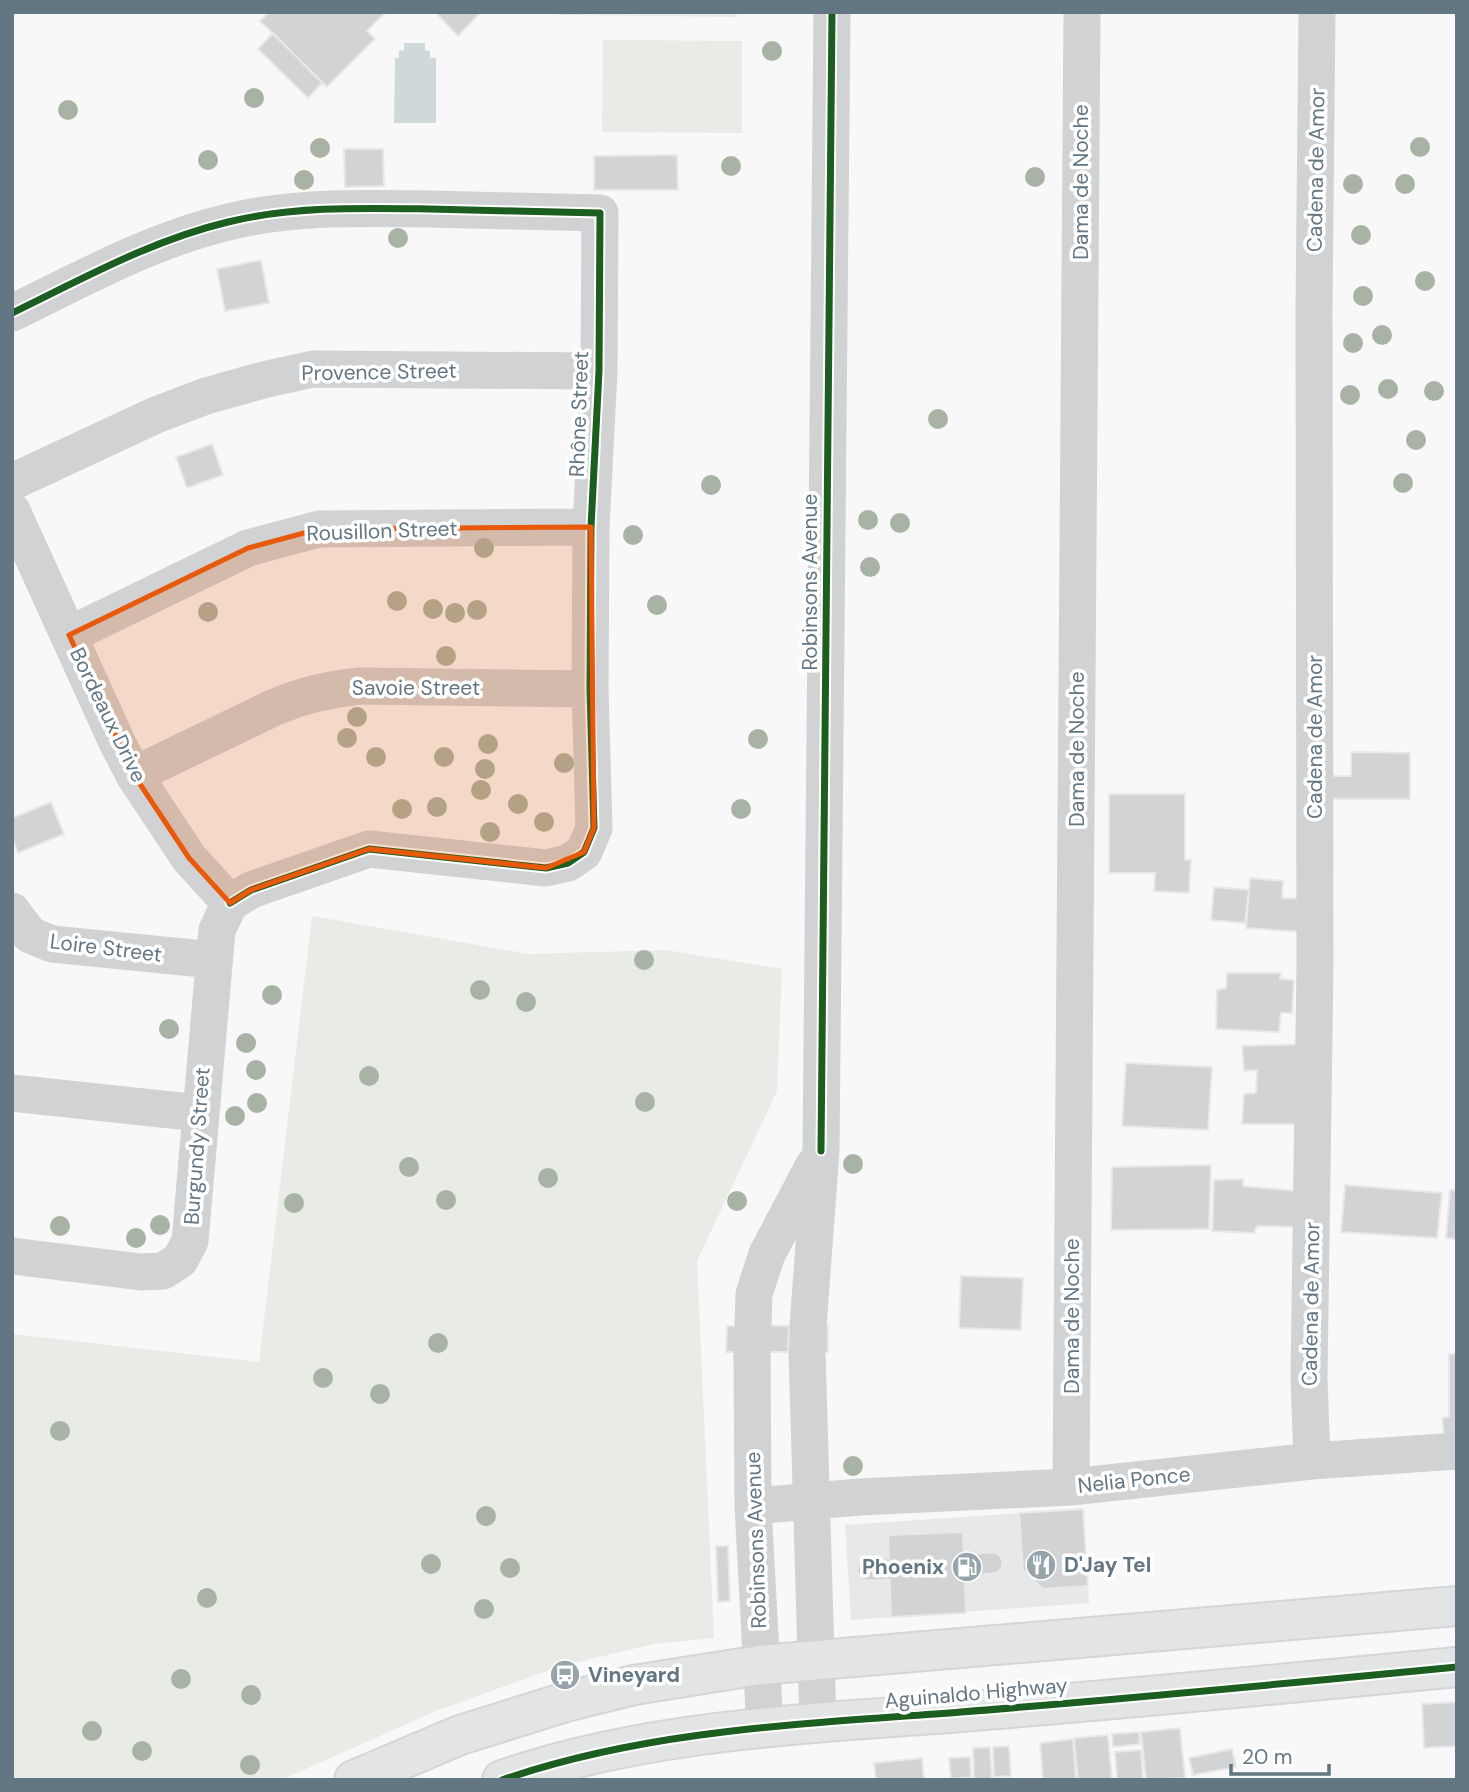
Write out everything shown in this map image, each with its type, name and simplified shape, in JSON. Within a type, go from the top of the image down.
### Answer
[{"type":"highway","points":[[354,1780],[460,1734],[569,1701],[634,1685],[760,1665],[1457,1606]]},
{"type":"highway","name":"Aguinaldo Highway","points":[[502,1780],[550,1763],[641,1743],[765,1728],[1183,1694],[1457,1667]]},
{"type":"street","name":"Robinsons Avenue","points":[[818,1723],[807,1339],[821,1151],[832,12]]},
{"type":"street","name":"Dama de Noche","points":[[1071,1486],[1082,12]]},
{"type":"street","name":"Cadena de Amor","points":[[1311,1461],[1309,1378],[1315,965],[1314,310],[1317,12]]},
{"type":"street","name":"Rhône Street","points":[[12,313],[117,261],[179,236],[229,221],[275,213],[357,208],[600,213],[599,371],[592,527],[590,689],[594,828],[584,852],[568,863],[546,868],[369,849],[251,890],[230,903]]},
{"type":"street","name":"Provence Street","points":[[12,482],[156,415],[206,396],[313,369],[599,371]]},
{"type":"street","name":"Bordeaux Drive","points":[[12,510],[134,775],[189,858],[230,903]]},
{"type":"street","name":"Rousillon Street","points":[[69,635],[248,548],[319,529],[592,527]]},
{"type":"street","name":"Savoie Street","points":[[134,775],[295,698],[328,690],[360,685],[590,689]]},
{"type":"street","name":"Burgundy Street","points":[[12,1256],[141,1272],[163,1271],[180,1260],[190,1241],[199,1113],[217,930],[230,903]]},
{"type":"street","name":"Loire Street","points":[[12,911],[30,935],[52,944],[213,960]]},
{"type":"street","points":[[12,1093],[199,1113]]},
{"type":"street","name":"Robinsons Avenue","points":[[765,1728],[753,1506],[754,1294],[767,1254],[821,1151]]},
{"type":"street","name":"Nelia Ponce","points":[[753,1506],[860,1497],[1071,1486],[1311,1461],[1457,1451]]},
{"type":"lane","points":[[964,1565],[992,1563]]},
{"type":"lane","points":[[869,1570],[889,1569]]},
{"type":"highlighted area","points":[[591,527],[594,828],[584,852],[546,868],[369,849],[251,890],[230,903],[189,858],[134,775],[69,635],[248,548],[319,529]]},
{"type":"shaded area","points":[[557,12],[737,12],[737,17],[557,15]]},
{"type":"shaded area","points":[[603,40],[742,41],[742,133],[602,132]]},
{"type":"shaded area","points":[[404,43],[425,43],[425,50],[430,51],[430,58],[436,58],[436,123],[394,123],[395,58],[399,58],[399,51],[404,50]]},
{"type":"shaded area","points":[[312,916],[529,954],[666,950],[782,969],[777,1091],[697,1261],[714,1638],[654,1644],[561,1666],[436,1711],[281,1780],[12,1780],[12,1334],[259,1362]]},
{"type":"shaded area","name":"Phoenix","points":[[1083,1509],[1089,1603],[851,1620],[845,1525]]},
{"type":"building","points":[[269,12],[386,12],[367,31],[375,39],[327,87],[260,21]]},
{"type":"building","points":[[435,12],[481,12],[458,36]]},
{"type":"building","points":[[273,33],[322,83],[308,98],[258,49]]},
{"type":"building","points":[[344,149],[383,149],[384,186],[345,187]]},
{"type":"building","points":[[677,155],[678,190],[594,190],[594,156]]},
{"type":"building","points":[[261,260],[269,303],[225,311],[217,269]]},
{"type":"building","points":[[212,444],[223,475],[187,488],[176,457]]},
{"type":"building","points":[[1351,752],[1410,753],[1410,799],[1333,799],[1330,776],[1351,776]]},
{"type":"building","points":[[1109,794],[1185,794],[1185,860],[1191,860],[1189,893],[1154,891],[1155,873],[1109,873]]},
{"type":"building","points":[[51,802],[64,834],[18,853],[12,837],[12,818]]},
{"type":"building","points":[[1250,878],[1283,881],[1282,898],[1307,899],[1303,932],[1246,928]]},
{"type":"building","points":[[1214,887],[1249,890],[1245,923],[1211,920]]},
{"type":"building","points":[[1227,973],[1281,973],[1280,979],[1294,980],[1292,1013],[1281,1013],[1279,1032],[1216,1029],[1217,990],[1226,988]]},
{"type":"building","points":[[1307,1044],[1303,1124],[1242,1124],[1244,1094],[1256,1093],[1257,1070],[1244,1071],[1242,1046]]},
{"type":"building","points":[[1126,1063],[1212,1067],[1208,1130],[1122,1126]]},
{"type":"building","points":[[1211,1165],[1209,1229],[1111,1230],[1112,1167]]},
{"type":"building","points":[[1243,1179],[1243,1186],[1307,1192],[1306,1227],[1257,1226],[1254,1233],[1212,1231],[1214,1180]]},
{"type":"building","points":[[1345,1185],[1442,1193],[1437,1238],[1341,1232]]},
{"type":"building","points":[[1450,1190],[1457,1190],[1457,1239],[1446,1238]]},
{"type":"building","points":[[961,1276],[1023,1278],[1021,1330],[959,1328]]},
{"type":"building","points":[[764,1325],[764,1352],[726,1352],[727,1326]]},
{"type":"building","points":[[764,1325],[789,1326],[788,1352],[764,1352]]},
{"type":"building","points":[[789,1326],[828,1326],[828,1352],[788,1352]]},
{"type":"building","points":[[1449,1354],[1457,1354],[1457,1436],[1444,1436],[1442,1418],[1449,1417]]},
{"type":"building","points":[[1083,1509],[1088,1586],[1043,1589],[1023,1570],[1019,1513]]},
{"type":"building","points":[[963,1532],[966,1613],[891,1617],[888,1535]]},
{"type":"building","points":[[716,1546],[728,1546],[730,1601],[718,1602]]},
{"type":"building","points":[[1457,1702],[1457,1746],[1424,1748],[1422,1704]]},
{"type":"building","points":[[1180,1728],[1185,1778],[1146,1780],[1141,1732]]},
{"type":"building","points":[[1139,1732],[1140,1744],[1113,1747],[1112,1734]]},
{"type":"building","points":[[1108,1735],[1112,1780],[1078,1780],[1074,1738]]},
{"type":"building","points":[[1073,1739],[1076,1780],[1043,1780],[1040,1743]]},
{"type":"building","points":[[1009,1746],[1011,1776],[994,1777],[993,1747]]},
{"type":"building","points":[[990,1747],[992,1780],[974,1780],[973,1748]]},
{"type":"building","points":[[1232,1749],[1236,1767],[1193,1775],[1189,1758]]},
{"type":"building","points":[[1141,1750],[1143,1780],[1117,1780],[1115,1752]]},
{"type":"building","points":[[970,1757],[971,1777],[951,1779],[949,1758]]},
{"type":"building","points":[[922,1758],[924,1780],[876,1780],[874,1763]]},
{"type":"cycle path","points":[[821,1151],[832,12]]},
{"type":"cycle path","points":[[12,313],[91,274],[172,239],[253,217],[353,208],[600,213],[599,371],[591,527],[590,689],[594,828],[584,852],[568,863],[546,868],[369,849],[251,890],[230,903]]},
{"type":"cycle path","points":[[502,1780],[614,1750],[729,1731],[1457,1667]]},
{"type":"place","name":"D'Jay Tel","points":[[1041,1565]]},
{"type":"place","name":"Phoenix","points":[[967,1567]]},
{"type":"place","name":"Vineyard","points":[[565,1675]]}]
